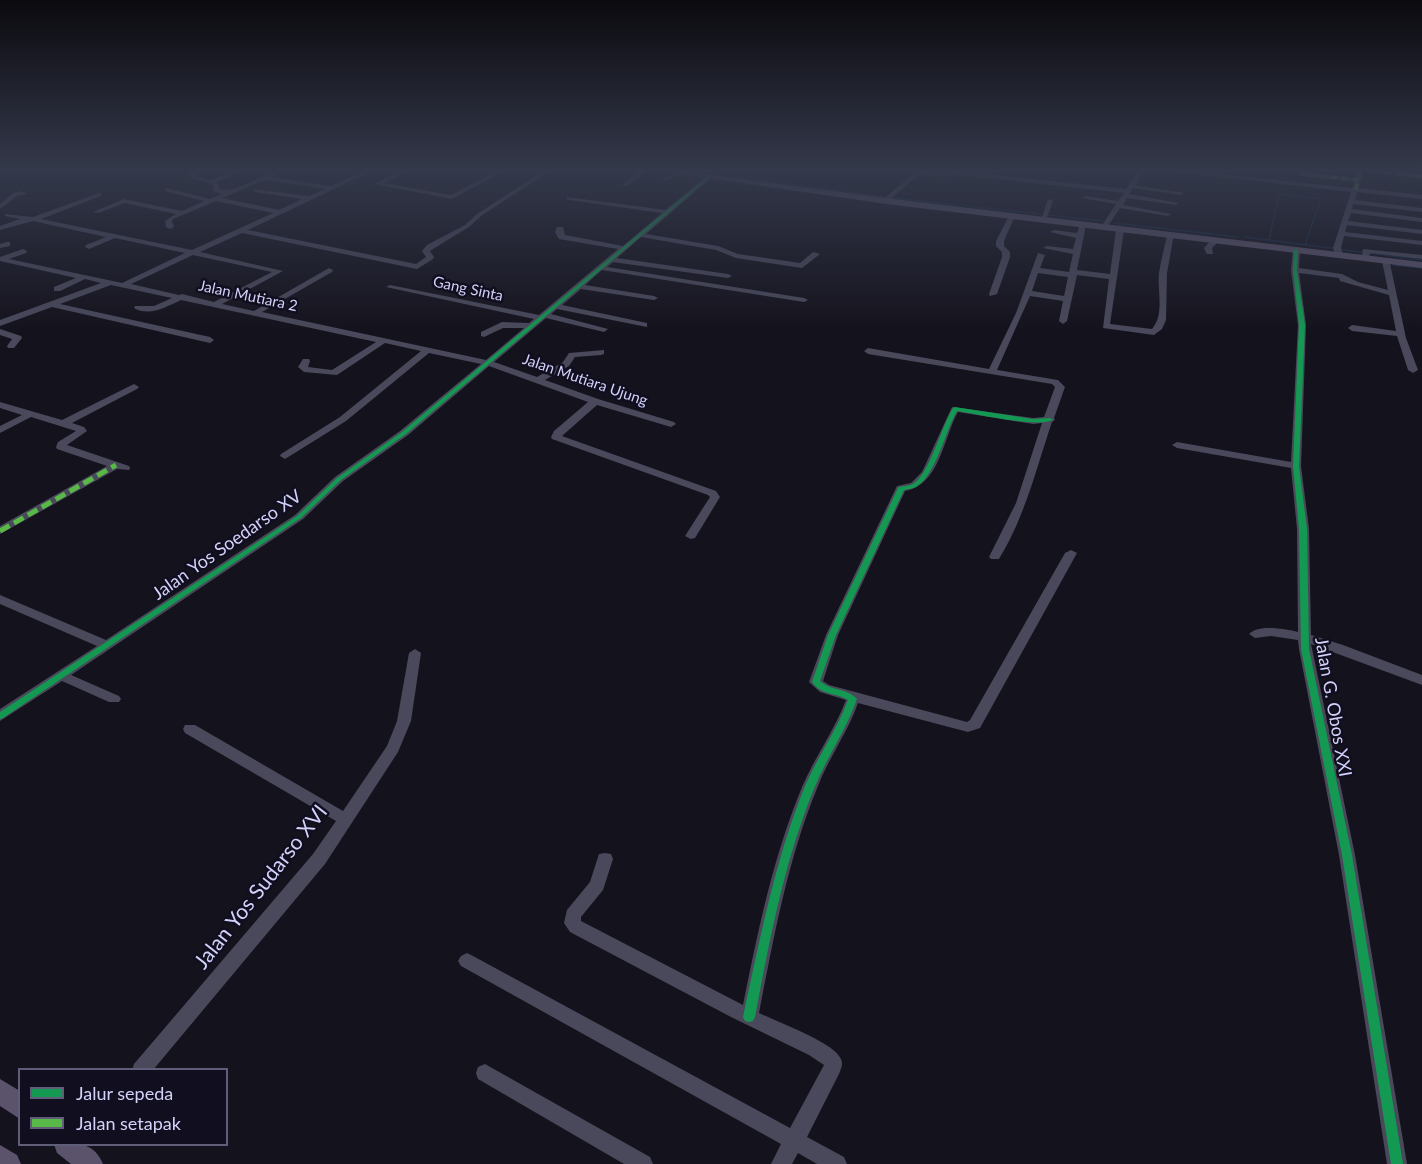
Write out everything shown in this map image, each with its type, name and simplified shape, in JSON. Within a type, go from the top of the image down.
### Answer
[{"type":"main road","points":[[1084,225],[1296,250],[1338,251],[1421,260]]},
{"type":"main road","points":[[1109,225],[1387,257]]},
{"type":"main road","points":[[0,1091],[18,1105]]},
{"type":"main road","points":[[0,1157],[8,1164]]},
{"type":"street","points":[[61,225],[279,271],[217,303]]},
{"type":"street","points":[[125,284],[249,225]]},
{"type":"street","points":[[239,230],[417,267],[430,257],[426,251],[430,247],[468,225]]},
{"type":"street","name":"Jalan Yos Soedarso XV","points":[[0,716],[291,524],[335,482],[404,433],[651,225]]},
{"type":"street","points":[[993,294],[1006,257],[1000,241],[1008,225]]},
{"type":"street","points":[[1063,321],[1082,225]]},
{"type":"street","points":[[1338,251],[1344,225]]},
{"type":"street","points":[[1367,225],[1422,231]]},
{"type":"street","points":[[560,229],[562,237],[623,248]]},
{"type":"street","points":[[1054,232],[1079,236]]},
{"type":"street","points":[[1126,232],[1113,277],[1106,326],[1149,333],[1157,331],[1162,315],[1163,274],[1171,236]]},
{"type":"street","points":[[1342,234],[1422,243]]},
{"type":"street","points":[[640,235],[718,248],[736,256],[802,266],[816,254]]},
{"type":"street","points":[[89,247],[114,236]]},
{"type":"street","points":[[1210,252],[1208,248],[1215,241]]},
{"type":"street","name":"Jalan G. Obos XXI","points":[[1296,250],[1295,270],[1302,325],[1296,466],[1303,529],[1305,638],[1317,712],[1347,855],[1397,1164]]},
{"type":"street","points":[[1,259],[23,251]]},
{"type":"street","points":[[992,372],[1020,313],[1044,252],[1077,252]]},
{"type":"street","points":[[1387,257],[1402,334],[1413,370]]},
{"type":"street","name":"Jalan Mutiara 2","points":[[1,259],[217,303],[426,351],[489,363]]},
{"type":"street","points":[[610,259],[728,276]]},
{"type":"street","points":[[600,268],[804,300]]},
{"type":"street","points":[[257,312],[329,270]]},
{"type":"street","points":[[1036,270],[1113,277]]},
{"type":"street","points":[[1295,270],[1342,276],[1343,279],[1355,282],[1364,288],[1393,293]]},
{"type":"street","points":[[57,290],[84,277]]},
{"type":"street","points":[[0,323],[111,282]]},
{"type":"street","points":[[579,286],[654,298]]},
{"type":"street","name":"Gang Sinta","points":[[390,287],[604,329]]},
{"type":"street","points":[[1026,293],[1068,299]]},
{"type":"street","points":[[138,308],[152,310],[182,296]]},
{"type":"street","points":[[51,304],[210,340]]},
{"type":"street","points":[[555,306],[644,324]]},
{"type":"street","points":[[484,334],[502,325],[531,326]]},
{"type":"street","points":[[1352,328],[1402,334]]},
{"type":"street","points":[[0,332],[18,338],[18,341],[11,346]]},
{"type":"street","points":[[306,362],[304,369],[334,373],[384,340]]},
{"type":"street","points":[[285,456],[343,418],[426,351]]},
{"type":"street","points":[[868,351],[1059,384],[1059,392],[1035,456],[1021,503],[995,557]]},
{"type":"street","points":[[539,380],[567,364],[572,355],[601,352]]},
{"type":"street","name":"Jalan Mutiara Ujung","points":[[489,363],[595,401],[671,424]]},
{"type":"street","points":[[63,424],[134,387]]},
{"type":"street","points":[[595,401],[556,437],[712,492],[715,497],[691,536]]},
{"type":"street","points":[[0,405],[82,429],[61,447],[120,467],[0,531]]},
{"type":"street","points":[[1050,420],[1033,421],[976,410],[954,410],[930,464],[919,481],[912,486],[901,488],[832,635],[816,682],[824,689],[852,697],[968,727],[975,724],[1071,553]]},
{"type":"street","points":[[0,430],[30,414]]},
{"type":"street","points":[[1177,445],[1296,466]]},
{"type":"street","points":[[0,599],[107,645]]},
{"type":"street","points":[[1255,634],[1272,632],[1305,638],[1422,680]]},
{"type":"street","name":"Jalan Yos Sudarso XVI","points":[[143,1068],[319,859],[393,748],[408,702],[415,652]]},
{"type":"street","points":[[62,676],[114,699]]},
{"type":"street","points":[[749,1017],[770,916],[795,829],[810,785],[851,706],[852,697]]},
{"type":"street","points":[[190,729],[345,819]]},
{"type":"street","points":[[605,859],[597,885],[573,915],[572,923],[576,927],[829,1056],[833,1063],[830,1074],[781,1164]]},
{"type":"street","points":[[467,961],[837,1164]]},
{"type":"street","points":[[485,1073],[643,1164]]},
{"type":"waterway","points":[[1135,225],[1238,237]]},
{"type":"waterway","points":[[1269,240],[1272,225]]},
{"type":"waterway","points":[[1305,245],[1312,225]]},
{"type":"waterway","points":[[1245,237],[1305,245]]},
{"type":"waterway","points":[[1305,245],[1422,260]]},
{"type":"waterway","points":[[1393,265],[1422,268]]},
{"type":"marked path","points":[[0,531],[116,465]]},
{"type":"cycle path","points":[[0,716],[299,517],[339,479],[404,433],[651,225]]},
{"type":"cycle path","points":[[1296,250],[1295,270],[1302,325],[1296,466],[1303,529],[1305,649],[1347,855],[1397,1164]]},
{"type":"cycle path","points":[[749,1017],[774,900],[799,814],[820,764],[844,721],[853,699],[845,694],[824,689],[816,682],[832,635],[901,488],[915,485],[927,472],[955,409],[1033,421],[1050,420]]}]
